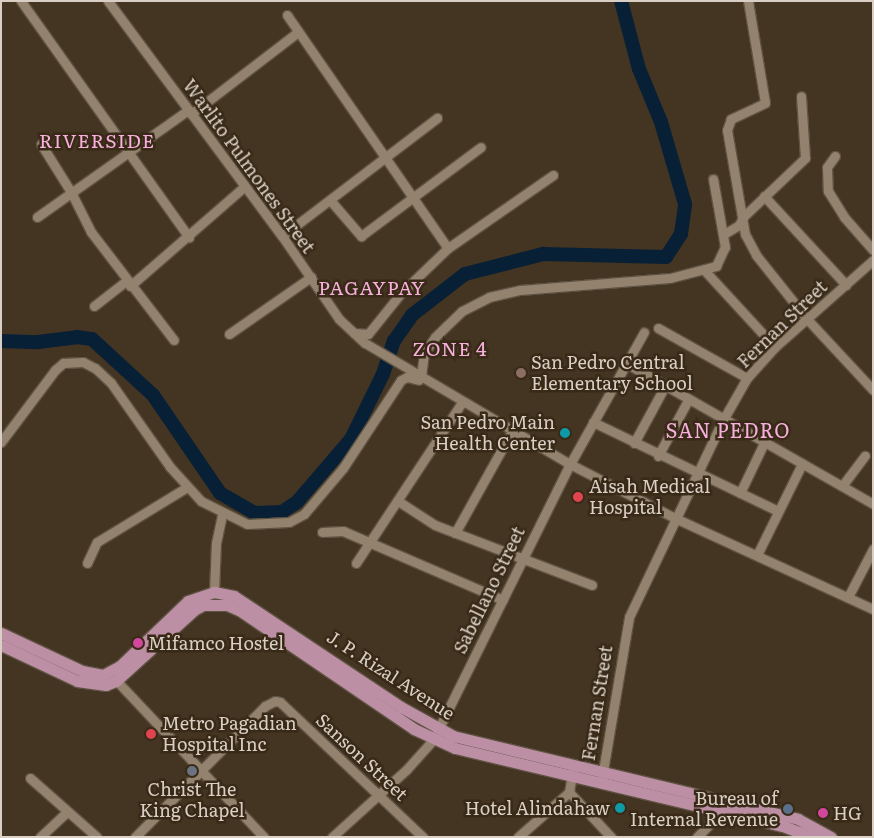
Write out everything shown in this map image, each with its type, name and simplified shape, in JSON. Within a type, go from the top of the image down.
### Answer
[{"type":"main road","name":"J. P. Rizal Avenue","points":[[214,592],[246,601],[306,648]]},
{"type":"main road","points":[[1,633],[26,651],[97,685],[113,677],[178,608],[198,596],[214,592]]},
{"type":"main road","name":"J. P. Rizal Avenue","points":[[113,677],[180,620],[203,606],[227,606],[239,610],[306,648],[436,734],[524,760],[656,792],[720,813],[783,826],[811,837]]},
{"type":"main road","points":[[1,645],[26,651]]},
{"type":"main road","name":"J. P. Rizal Avenue","points":[[656,792],[722,801],[798,819],[831,837]]},
{"type":"street","points":[[21,1],[189,237]]},
{"type":"street","name":"Warlito Pulmones Street","points":[[108,1],[244,188],[282,236],[339,319],[365,343],[409,371],[570,464],[676,519],[873,609]]},
{"type":"street","points":[[748,1],[765,103],[728,123],[745,234],[756,255],[807,319],[873,390]]},
{"type":"street","points":[[287,15],[448,248]]},
{"type":"street","points":[[37,217],[189,112],[298,32]]},
{"type":"street","points":[[724,234],[739,225],[743,217],[805,158],[801,96]]},
{"type":"street","points":[[282,236],[437,118]]},
{"type":"street","points":[[41,144],[71,192],[91,232],[128,284],[174,340]]},
{"type":"street","points":[[330,200],[359,236],[413,199],[481,147]]},
{"type":"street","points":[[836,156],[827,167],[828,191],[844,217],[873,250]]},
{"type":"street","points":[[353,333],[365,335],[371,332],[401,293],[448,248],[552,175]]},
{"type":"street","points":[[1,442],[63,362],[83,362],[95,368],[111,383],[187,486],[202,501],[222,514],[254,525],[297,519],[313,505],[343,468],[401,380],[407,377],[425,379],[424,353],[436,337],[462,311],[489,297],[520,290],[662,279],[706,271],[716,266],[722,258],[726,247],[713,179]]},
{"type":"street","points":[[94,306],[128,284],[189,237],[244,188]]},
{"type":"street","points":[[764,196],[846,285]]},
{"type":"street","name":"Fernan Street","points":[[601,779],[629,617],[700,474],[723,420],[747,378],[775,347],[873,260]]},
{"type":"street","points":[[706,271],[775,347]]},
{"type":"street","points":[[229,334],[311,277]]},
{"type":"street","points":[[658,328],[747,378]]},
{"type":"street","name":"Sabellano Street","points":[[332,837],[378,794],[436,734],[570,464],[644,332]]},
{"type":"street","points":[[626,363],[764,444],[873,504]]},
{"type":"street","points":[[634,443],[665,386]]},
{"type":"street","points":[[658,456],[688,400]]},
{"type":"street","points":[[356,563],[462,402]]},
{"type":"street","points":[[593,422],[658,456],[778,511]]},
{"type":"street","points":[[455,533],[512,431]]},
{"type":"street","points":[[740,493],[764,444]]},
{"type":"street","points":[[842,486],[865,456]]},
{"type":"street","points":[[757,555],[802,464]]},
{"type":"street","points":[[87,563],[97,542],[187,486]]},
{"type":"street","points":[[398,501],[455,533],[524,557],[592,585]]},
{"type":"street","points":[[214,592],[216,543],[222,514]]},
{"type":"street","points":[[322,532],[334,529],[371,541],[503,600]]},
{"type":"street","points":[[848,597],[872,551]]},
{"type":"street","points":[[113,677],[203,770],[264,837]]},
{"type":"street","name":"Sanson Street","points":[[203,770],[265,706],[280,702],[423,837]]},
{"type":"street","points":[[135,837],[203,770]]},
{"type":"street","points":[[518,837],[569,792],[573,772]]},
{"type":"street","points":[[30,778],[66,813],[97,837]]},
{"type":"street","points":[[569,792],[611,837]]},
{"type":"street","points":[[697,837],[720,813],[722,801]]},
{"type":"street","points":[[40,837],[66,813]]},
{"type":"waterway","points":[[1,341],[38,342],[77,337],[92,339],[153,395],[220,493],[254,513],[282,512],[297,502],[351,439],[383,374],[394,341],[412,315],[465,274],[543,254],[666,257],[681,234],[685,204],[661,122],[639,69],[621,1]]},
{"type":"place","name":"San Pedro Central Elementary School","points":[[521,373]]},
{"type":"place","name":"San Pedro Main Health Center","points":[[565,433]]},
{"type":"place","name":"Aisah Medical Hospital","points":[[578,497]]},
{"type":"place","name":"Mifamco Hostel","points":[[138,643]]},
{"type":"place","name":"Metro Pagadian Hospital Inc","points":[[151,734]]},
{"type":"place","name":"Christ The King Chapel","points":[[192,771]]},
{"type":"place","name":"Hotel Alindahaw","points":[[620,808]]},
{"type":"place","name":"Bureau of Internal Revenue","points":[[788,809]]},
{"type":"place","name":"HG","points":[[823,813]]},
{"type":"district","name":"RIVERSIDE","points":[[97,141]]},
{"type":"district","name":"PAGAYPAY","points":[[372,288]]},
{"type":"district","name":"ZONE 4","points":[[450,349]]},
{"type":"district","name":"SAN PEDRO","points":[[728,429]]}]
